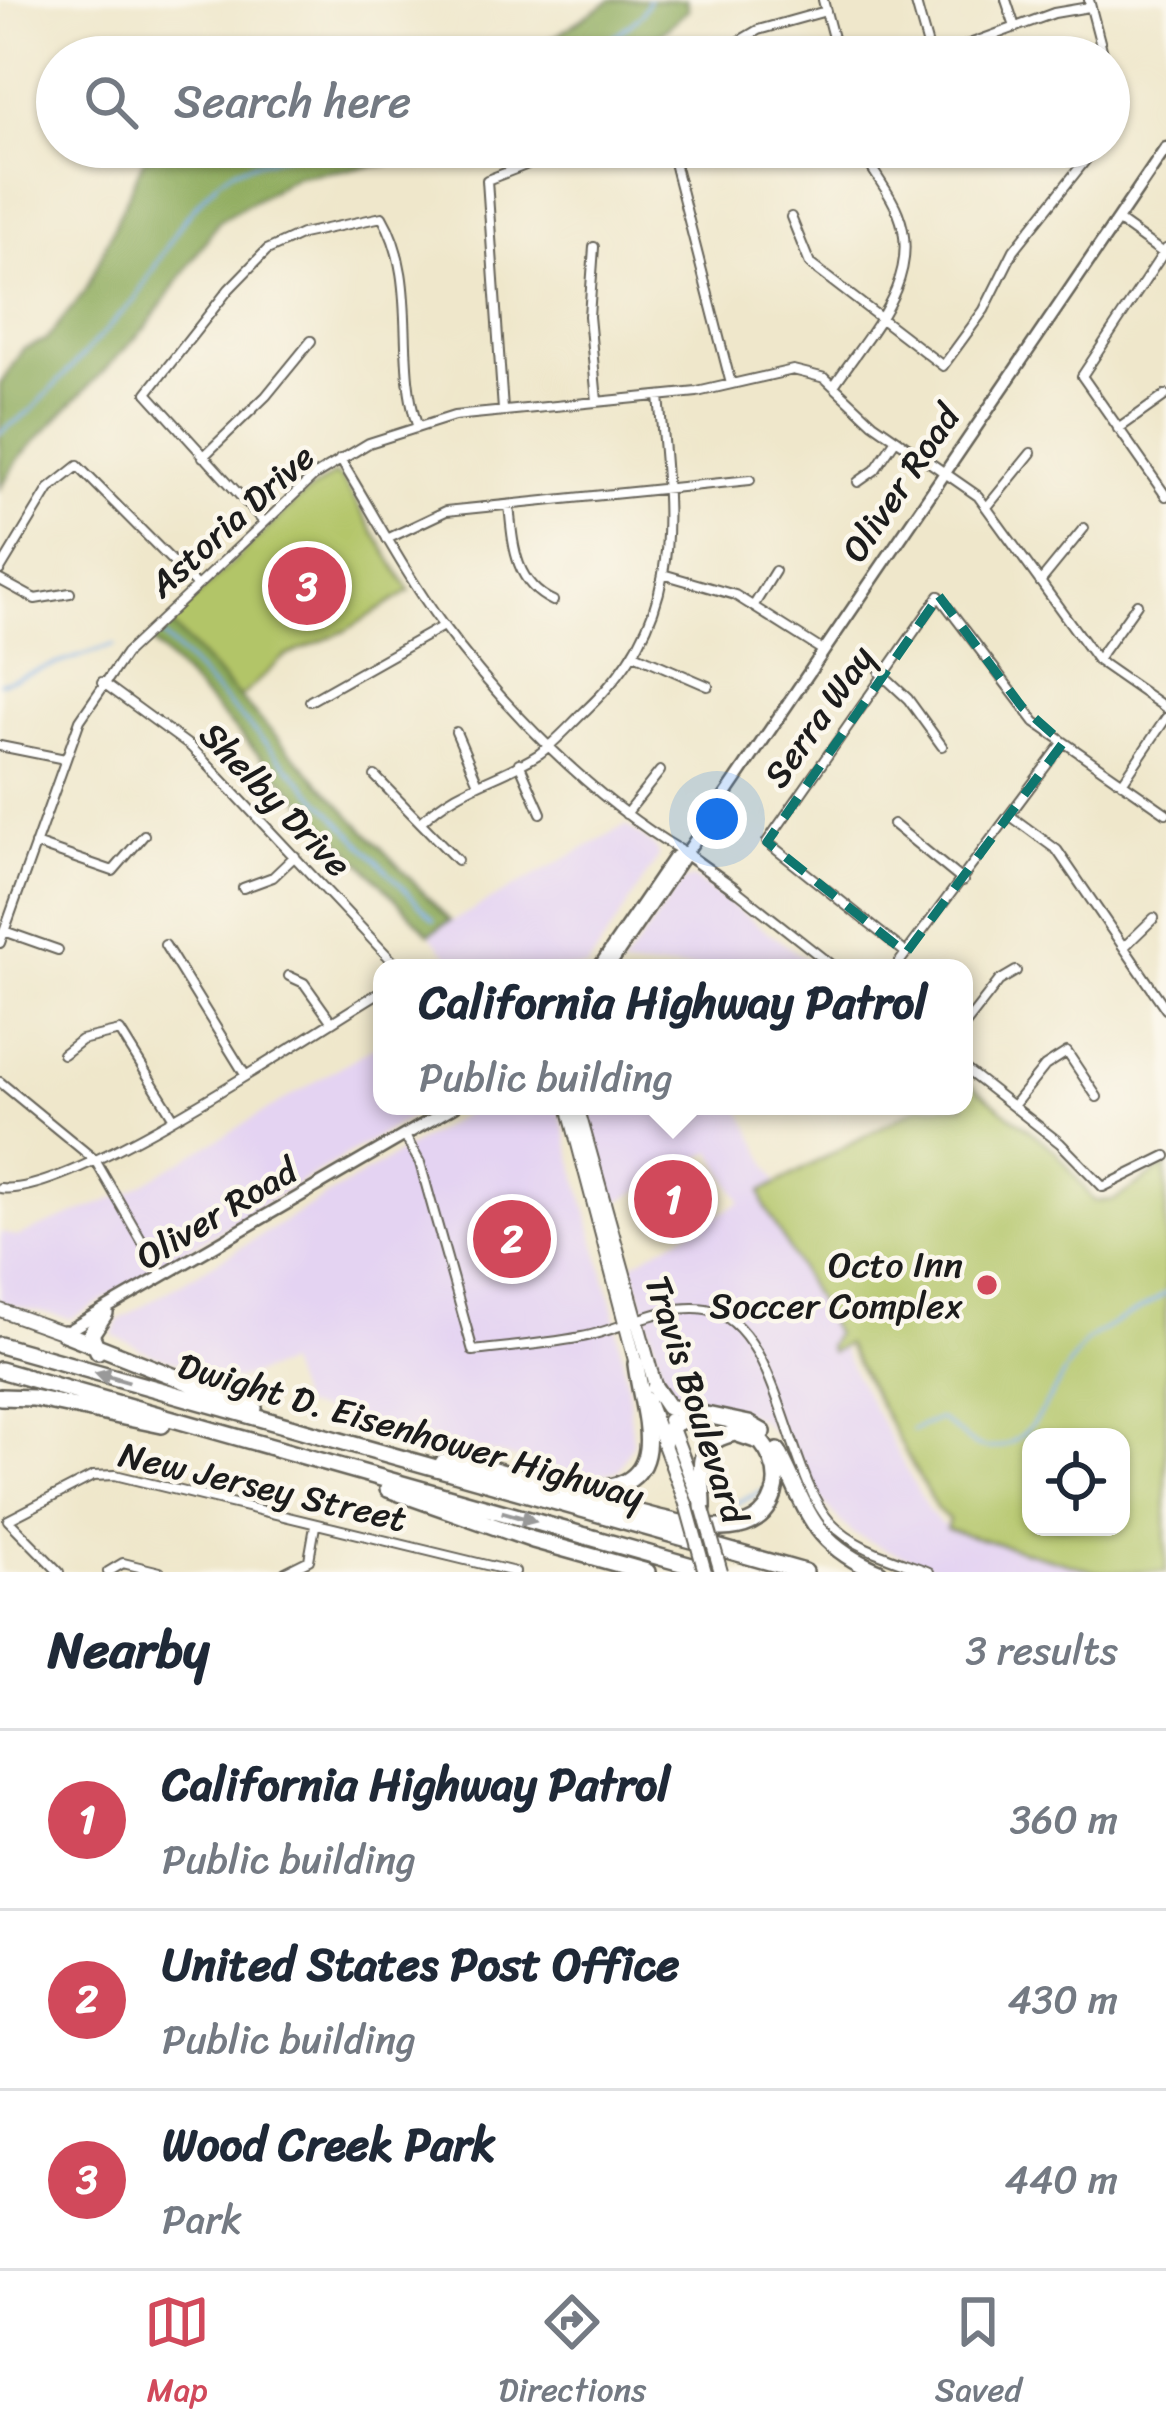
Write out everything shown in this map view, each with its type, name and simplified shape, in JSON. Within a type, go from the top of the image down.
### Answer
[{"type":"highway","points":[[98,1351],[91,1334],[105,1313]]},
{"type":"highway","points":[[64,1334],[306,1430]]},
{"type":"highway","name":"Dwight D. Eisenhower Highway","points":[[0,1346],[805,1572]]},
{"type":"highway","points":[[428,1463],[462,1461],[587,1491],[624,1485],[640,1469],[647,1448],[636,1364]]},
{"type":"highway","name":"Dwight D. Eisenhower Highway","points":[[0,1370],[713,1572]]},
{"type":"highway","points":[[655,1388],[668,1408],[760,1429],[772,1441],[810,1522],[842,1554],[879,1572]]},
{"type":"highway","points":[[0,1397],[33,1398],[266,1447]]},
{"type":"highway","points":[[664,1442],[671,1425],[700,1413]]},
{"type":"highway","points":[[560,1501],[581,1497],[683,1524],[735,1530],[761,1516],[775,1492],[775,1468],[761,1442],[735,1432],[705,1448],[694,1507]]},
{"type":"highway","points":[[325,1463],[487,1525],[647,1572]]},
{"type":"highway","points":[[597,1558],[626,1572]]},
{"type":"main road","name":"Travis Boulevard","points":[[573,1115],[631,1323],[671,1425],[713,1572]]},
{"type":"main road","points":[[0,1310],[64,1334]]},
{"type":"main road","name":"Travis Boulevard","points":[[631,1323],[636,1364],[694,1507]]},
{"type":"street","points":[[915,0],[926,36]]},
{"type":"street","points":[[1006,0],[1015,27]]},
{"type":"street","points":[[990,36],[1089,4],[1098,36]]},
{"type":"street","points":[[747,36],[825,5],[833,36]]},
{"type":"street","name":"Oliver Road","points":[[614,959],[1166,148]]},
{"type":"street","points":[[503,410],[496,250],[487,180],[518,168]]},
{"type":"street","points":[[675,168],[730,384]]},
{"type":"street","points":[[873,168],[895,205],[906,242],[901,279],[835,384],[896,439],[987,507],[1097,660],[1166,708]]},
{"type":"street","points":[[791,217],[810,264],[943,367],[984,310],[1014,250],[1078,168]]},
{"type":"street","points":[[264,521],[147,393],[267,250],[302,234],[382,217],[399,270],[405,381],[417,425]]},
{"type":"street","points":[[1117,220],[1165,251],[1082,376],[1166,496]]},
{"type":"street","points":[[594,247],[590,316],[597,401]]},
{"type":"street","points":[[203,457],[266,396],[311,341]]},
{"type":"street","name":"Astoria Drive","points":[[0,943],[65,759],[102,682],[264,521],[340,459],[417,425],[503,410],[659,396],[793,370],[835,384]]},
{"type":"street","points":[[1118,429],[1166,394]]},
{"type":"street","points":[[421,822],[448,796],[520,763],[550,743],[610,687],[634,654],[666,575],[668,491],[659,396]]},
{"type":"street","points":[[858,482],[875,470],[896,439]]},
{"type":"street","points":[[987,507],[1030,452]]},
{"type":"street","points":[[340,459],[443,626],[550,743],[626,814],[824,959]]},
{"type":"street","points":[[0,570],[50,489],[78,466],[196,585]]},
{"type":"street","points":[[387,539],[428,516],[750,480]]},
{"type":"street","points":[[509,505],[522,574],[536,593],[553,601]]},
{"type":"street","points":[[1040,582],[1084,528]]},
{"type":"street","points":[[754,605],[775,572]]},
{"type":"street","points":[[666,575],[715,586],[754,605],[822,650]]},
{"type":"street","points":[[0,580],[35,599],[70,593]]},
{"type":"street","name":"Serra Way","points":[[906,953],[767,842],[880,673],[939,596],[1022,707],[1063,743]]},
{"type":"street","points":[[1097,660],[1137,604]]},
{"type":"street","points":[[310,701],[443,626]]},
{"type":"street","points":[[634,654],[708,686]]},
{"type":"street","points":[[880,673],[908,698],[942,746]]},
{"type":"street","name":"Shelby Drive","points":[[102,682],[191,747],[391,959]]},
{"type":"street","points":[[1122,783],[1166,718]]},
{"type":"street","points":[[456,731],[477,781]]},
{"type":"street","points":[[902,959],[1063,743],[1166,813]]},
{"type":"street","points":[[0,746],[65,759]]},
{"type":"street","points":[[520,763],[541,813]]},
{"type":"street","points":[[626,814],[660,771]]},
{"type":"street","points":[[375,776],[457,860]]},
{"type":"street","points":[[1012,817],[1057,850],[1166,1009]]},
{"type":"street","points":[[893,824],[963,881]]},
{"type":"street","points":[[35,844],[113,871],[144,835]]},
{"type":"street","name":"Oliver Road","points":[[604,959],[673,858],[683,852]]},
{"type":"street","points":[[243,888],[272,877],[295,856]]},
{"type":"street","points":[[1124,947],[1154,918]]},
{"type":"street","points":[[4,931],[58,950]]},
{"type":"street","points":[[165,945],[244,1073]]},
{"type":"street","points":[[973,1014],[999,981],[1016,971]]},
{"type":"street","points":[[289,976],[304,983],[331,1021]]},
{"type":"street","points":[[0,1188],[27,1187],[95,1160],[373,996]]},
{"type":"street","points":[[63,1054],[81,1040],[119,1031],[172,1115]]},
{"type":"street","points":[[1013,1106],[1046,1066],[1067,1052],[1097,1097]]},
{"type":"street","points":[[973,1075],[1103,1187],[1166,1156]]},
{"type":"street","points":[[0,1082],[95,1160],[164,1279]]},
{"type":"street","name":"Oliver Road","points":[[64,1334],[439,1115]]},
{"type":"street","points":[[405,1136],[420,1163],[473,1351],[586,1336],[694,1308],[730,1318],[755,1349],[812,1493],[828,1520],[865,1548],[928,1572]]},
{"type":"street","name":"New Jersey Street","points":[[58,1572],[8,1520],[103,1474],[481,1568],[515,1572]]},
{"type":"street","points":[[285,1572],[309,1560],[315,1526]]},
{"type":"street","points":[[108,1572],[122,1563],[160,1572]]},
{"type":"highlighted area","points":[[939,596],[1022,707],[1063,743],[906,953],[767,842]]},
{"type":"shaded area","points":[[626,825],[657,849],[658,858],[593,959],[452,959],[429,934]]},
{"type":"shaded area","points":[[693,878],[806,959],[627,959],[683,881]]},
{"type":"shaded area","points":[[373,1047],[373,1115],[413,1115],[71,1319],[0,1302],[0,1232],[16,1237],[128,1193]]},
{"type":"shaded area","points":[[463,1115],[560,1115],[613,1306],[633,1442],[618,1471],[590,1477],[301,1406],[286,1364],[235,1380],[151,1354],[113,1335],[119,1320]]},
{"type":"shaded area","points":[[588,1115],[743,1115],[777,1183],[761,1192],[836,1335],[828,1346],[831,1353],[841,1348],[928,1510],[941,1524],[1099,1572],[949,1572],[853,1534],[822,1501],[779,1436],[761,1421],[743,1411],[669,1395],[632,1264],[741,1202],[712,1151],[611,1206]]},
{"type":"green space","points":[[611,0],[686,0],[688,10],[658,36],[556,36]]},
{"type":"green space","points":[[140,168],[357,168],[297,176],[220,220],[147,326],[20,457],[0,488],[0,385],[23,349],[46,340],[86,290]]},
{"type":"green space","points":[[334,474],[341,478],[410,591],[345,631],[284,657],[240,698],[169,623],[299,499]]},
{"type":"green space","points":[[169,623],[450,921],[429,934],[150,640]]},
{"type":"green space","name":"Octo Inn Soccer Complex","points":[[973,1086],[1056,1151],[1094,1201],[1114,1200],[1166,1166],[1166,1572],[1098,1572],[946,1529],[949,1520],[936,1508],[846,1344],[831,1352],[828,1346],[835,1334],[761,1192],[903,1115],[973,1115]]},
{"type":"waterway","points":[[615,36],[641,15],[649,0]]},
{"type":"waterway","points":[[0,433],[33,409],[135,299],[184,219],[219,180],[237,168]]},
{"type":"waterway","points":[[164,637],[434,920]]},
{"type":"waterway","points":[[0,683],[114,645]]},
{"type":"waterway","points":[[912,1430],[939,1419],[987,1448],[1019,1437],[1086,1342],[1166,1293]]},
{"type":"waterway","points":[[733,1504],[764,1491]]},
{"type":"place","name":"Wood Creek Park","points":[[307,586]]},
{"type":"place","name":"California Highway Patrol","points":[[673,1199]]},
{"type":"place","name":"United States Post Office","points":[[512,1239]]},
{"type":"place","name":"Octo Inn Soccer Complex","points":[[987,1285]]}]
